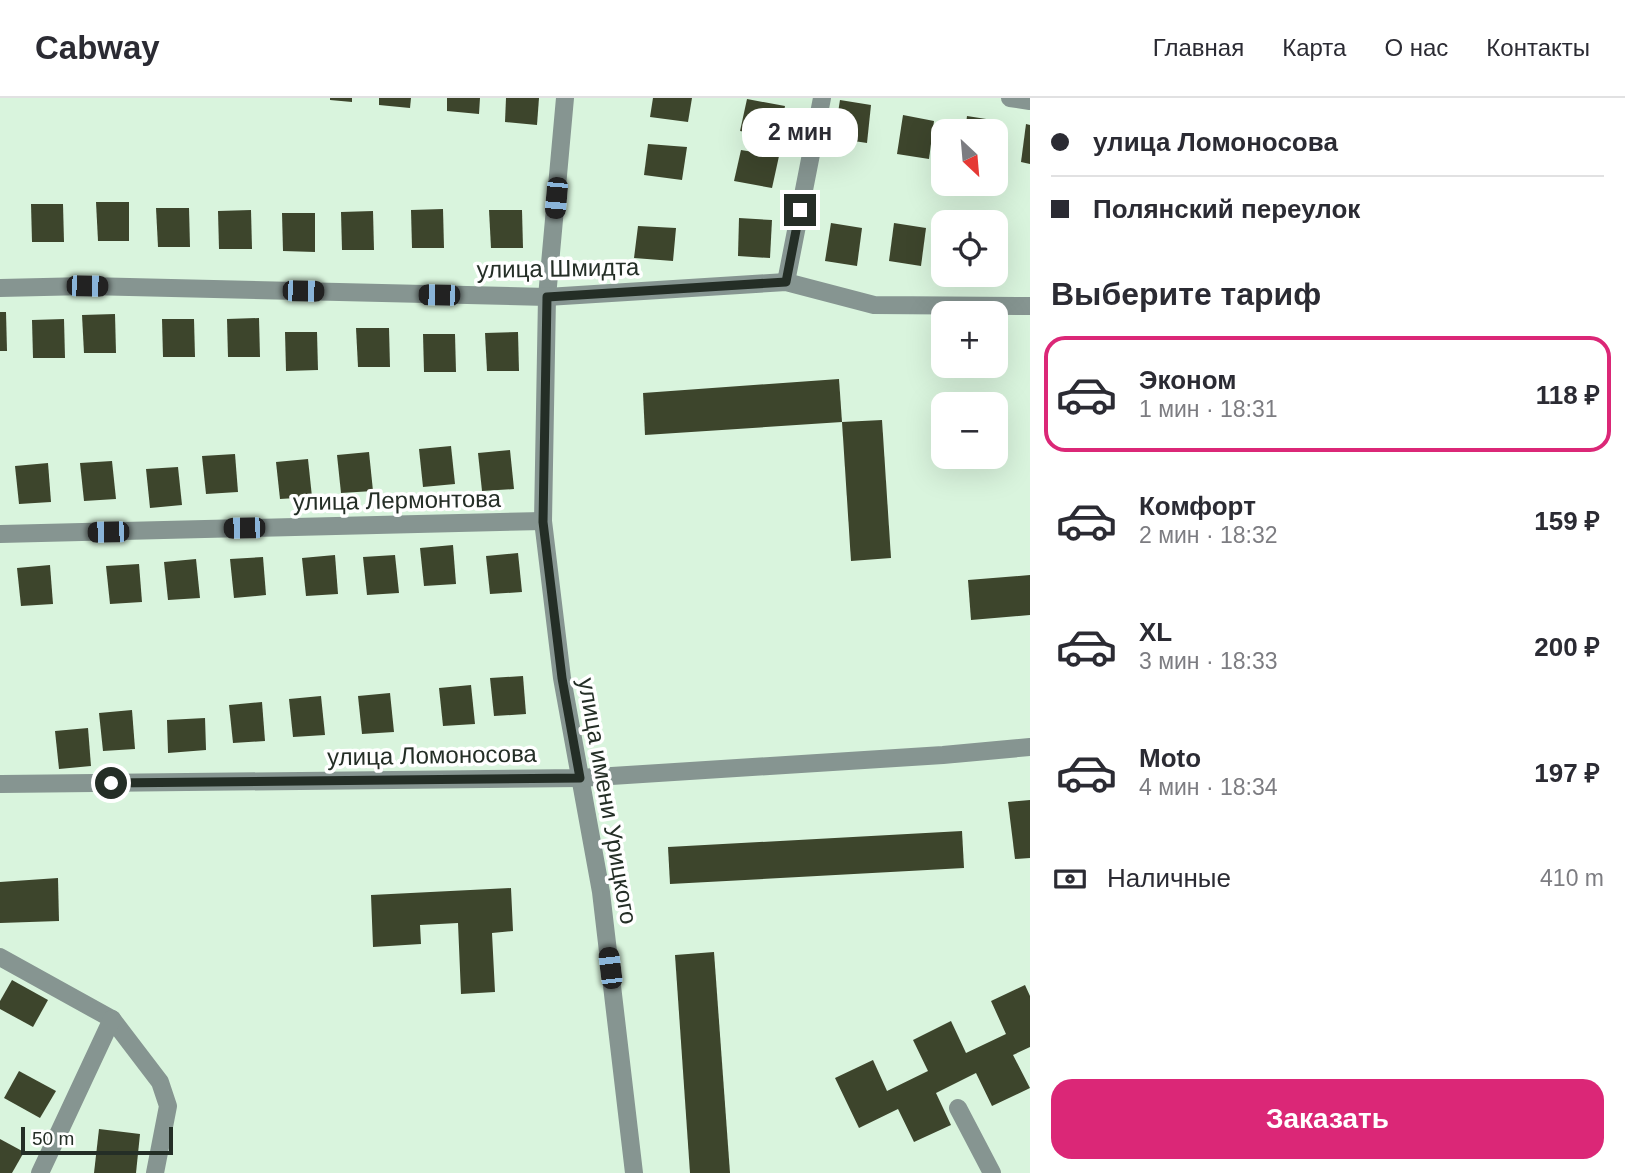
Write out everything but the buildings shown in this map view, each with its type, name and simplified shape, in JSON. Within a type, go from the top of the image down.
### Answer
[{"type":"street","name":"улица имени Урицкого","points":[[565,98],[547,297],[543,522],[562,678],[601,891],[634,1173]]},
{"type":"street","points":[[786,282],[822,98]]},
{"type":"street","points":[[1010,98],[1030,101]]},
{"type":"street","name":"улица Шмидта","points":[[0,288],[101,287],[547,297],[786,282],[874,305],[1030,306]]},
{"type":"street","name":"улица Лермонтова","points":[[0,534],[543,522]]},
{"type":"street","name":"улица Ломоносова","points":[[1,784],[580,778],[1030,747]]},
{"type":"street","points":[[0,957],[112,1019],[160,1082],[168,1107],[155,1173]]},
{"type":"street","points":[[40,1173],[112,1019]]},
{"type":"street","points":[[958,1108],[992,1173]]},
{"type":"route","points":[[111,783],[580,778],[562,678],[543,522],[547,297],[786,282],[800,210]]}]
